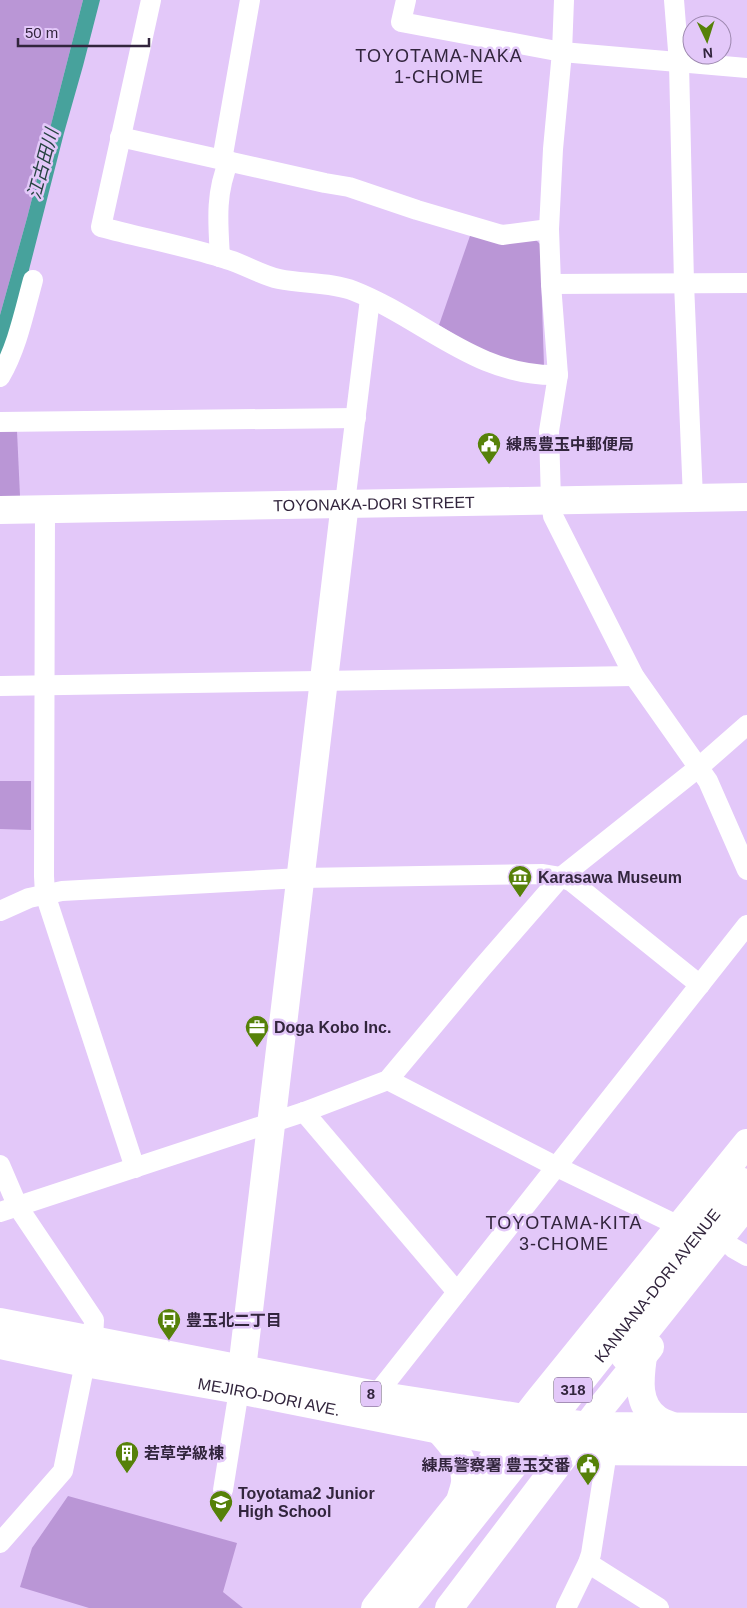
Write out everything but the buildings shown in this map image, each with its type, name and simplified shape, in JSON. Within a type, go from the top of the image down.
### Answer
[{"type":"main road","name":"TOYONAKA-DORI STREET","points":[[0,510],[747,497]]},
{"type":"main road","points":[[240,1379],[345,503]]},
{"type":"main road","points":[[375,1608],[465,1496],[524,1418],[747,1143]]},
{"type":"main road","name":"KANNANA-DORI AVENUE","points":[[400,1608],[747,1173]]},
{"type":"main road","name":"KANNANA-DORI AVENUE","points":[[424,1608],[747,1204]]},
{"type":"main road","points":[[449,1608],[643,1356],[742,1245]]},
{"type":"main road","name":"MEJIRO-DORI AVE.","points":[[0,1322],[89,1351]]},
{"type":"main road","name":"MEJIRO-DORI AVE.","points":[[0,1345],[89,1351],[240,1379],[376,1395],[588,1426],[747,1426]]},
{"type":"main road","points":[[643,1356],[640,1380],[647,1409],[657,1419],[672,1426]]},
{"type":"main road","name":"MEJIRO-DORI AVE.","points":[[240,1379],[438,1430],[506,1442],[569,1451],[747,1452]]},
{"type":"main road","points":[[438,1430],[452,1444],[461,1461],[466,1480],[465,1496]]},
{"type":"main road","points":[[465,1496],[514,1522]]},
{"type":"street","points":[[151,0],[101,227],[220,257],[277,278],[352,290],[386,306],[464,352],[489,363],[538,375],[558,375]]},
{"type":"street","points":[[220,257],[218,201],[250,0]]},
{"type":"street","points":[[406,0],[401,22],[562,52],[747,68]]},
{"type":"street","points":[[564,0],[549,229],[558,375],[549,432],[553,516],[634,676],[708,780],[747,870]]},
{"type":"street","points":[[674,0],[679,63],[684,283],[694,498]]},
{"type":"street","points":[[120,137],[349,187],[502,235],[549,229]]},
{"type":"street","points":[[0,377],[14,344],[33,280]]},
{"type":"street","points":[[551,284],[747,283]]},
{"type":"street","points":[[345,503],[370,299]]},
{"type":"street","points":[[0,422],[356,418]]},
{"type":"street","points":[[45,509],[45,894],[135,1168]]},
{"type":"street","points":[[0,686],[634,676]]},
{"type":"street","points":[[9,1210],[304,1112],[388,1080],[561,877],[698,768],[747,725]]},
{"type":"street","points":[[0,911],[29,898],[62,891],[301,878],[543,874],[561,877],[572,882],[700,985]]},
{"type":"street","points":[[376,1395],[747,925]]},
{"type":"street","points":[[388,1080],[557,1167],[679,1226]]},
{"type":"street","points":[[304,1112],[457,1292]]},
{"type":"street","points":[[0,1165],[9,1210],[94,1320],[63,1471],[0,1543]]},
{"type":"street","points":[[223,1490],[240,1379]]},
{"type":"street","points":[[566,1608],[588,1564],[607,1452]]},
{"type":"street","points":[[588,1564],[658,1608]]},
{"type":"shaded area","points":[[0,0],[83,0],[0,315]]},
{"type":"shaded area","points":[[471,233],[536,240],[540,244],[544,366],[522,366],[486,354],[439,325]]},
{"type":"shaded area","points":[[0,431],[17,431],[20,496],[0,497]]},
{"type":"shaded area","points":[[0,781],[31,781],[31,830],[0,829]]},
{"type":"shaded area","points":[[68,1496],[237,1543],[223,1592],[243,1608],[89,1608],[20,1587],[32,1548]]},
{"type":"water","name":"江古田川","points":[[83,0],[100,0],[20,305],[0,364],[0,315]]},
{"type":"place","name":"練馬豊玉中郵便局","points":[[489,465]]},
{"type":"place","name":"Karasawa Museum","points":[[520,898]]},
{"type":"place","name":"Doga Kobo Inc.","points":[[257,1048]]},
{"type":"place","name":"豊玉北二丁目","points":[[169,1341]]},
{"type":"place","name":"若草学級棟","points":[[127,1474]]},
{"type":"place","name":"練馬警察署 豊玉交番","points":[[588,1486]]},
{"type":"place","name":"Toyotama2 Junior High School","points":[[221,1523]]},
{"type":"district","name":"TOYOTAMA-NAKA 1-CHOME","points":[[439,66]]},
{"type":"district","name":"TOYOTAMA-KITA 3-CHOME","points":[[564,1233]]}]
